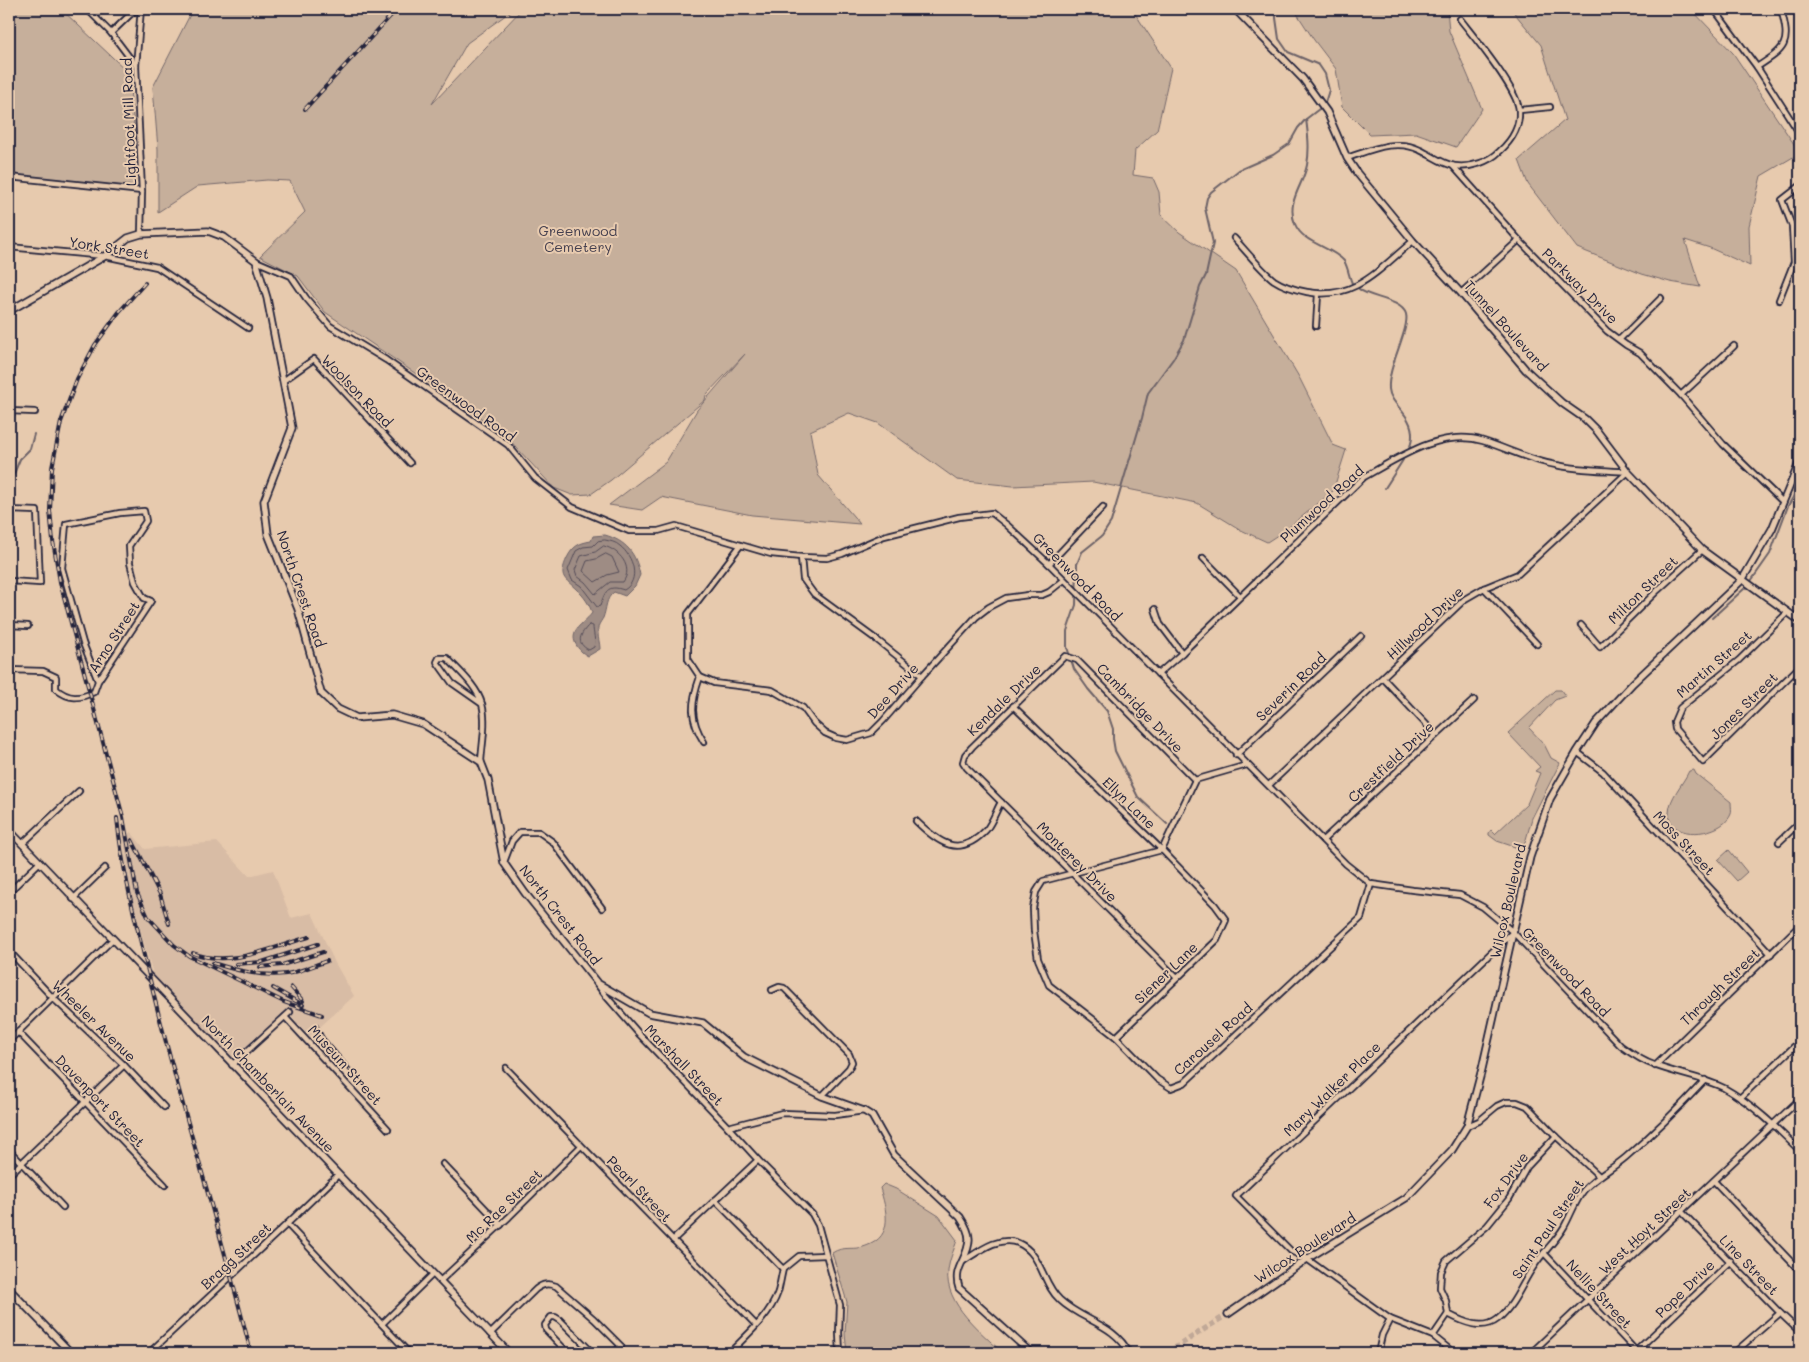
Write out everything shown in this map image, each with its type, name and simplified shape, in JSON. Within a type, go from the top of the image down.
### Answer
[{"type":"street","points":[[87,9],[111,33],[136,66]]},
{"type":"street","points":[[111,33],[136,9]]},
{"type":"street","name":"Lightfoot Mill Road","points":[[141,9],[136,66],[142,191],[141,234]]},
{"type":"street","name":"Tunnel Boulevard","points":[[1234,9],[1303,79],[1327,112],[1347,158],[1357,173],[1413,241],[1461,293],[1526,370],[1562,403],[1585,419],[1597,431],[1628,472],[1702,550],[1800,621]]},
{"type":"street","points":[[1714,9],[1757,67],[1800,134]]},
{"type":"street","points":[[1757,67],[1778,53],[1784,46],[1786,32],[1781,9]]},
{"type":"street","points":[[1347,158],[1380,146],[1395,144],[1415,147],[1453,166],[1470,166],[1494,157],[1509,144],[1517,127],[1520,110],[1510,88],[1497,68],[1460,19]]},
{"type":"street","points":[[1520,110],[1550,107]]},
{"type":"street","name":"Parkway Drive","points":[[1453,166],[1519,240],[1607,331],[1620,339],[1626,346],[1640,353],[1681,395],[1723,444],[1782,501]]},
{"type":"street","points":[[9,177],[142,191]]},
{"type":"street","points":[[1779,300],[1794,262],[1792,226],[1782,200],[1800,186]]},
{"type":"street","points":[[9,311],[105,256],[128,238],[141,234],[208,231],[224,237],[256,261]]},
{"type":"street","points":[[1234,238],[1275,280],[1297,290],[1318,294],[1335,294],[1363,282],[1413,241]]},
{"type":"street","points":[[1461,293],[1519,240]]},
{"type":"street","name":"York Street","points":[[9,247],[105,256],[157,267],[248,328]]},
{"type":"street","name":"North Crest Road","points":[[256,261],[267,298],[292,428],[264,501],[268,534],[298,609],[322,693],[338,709],[357,718],[392,715],[423,724],[481,762],[488,780],[504,863],[525,893],[597,984],[649,1013],[703,1023],[744,1057],[822,1096],[864,1111]]},
{"type":"street","name":"Greenwood Road","points":[[256,261],[291,276],[306,298],[330,326],[386,360],[508,445],[535,478],[572,507],[629,530],[658,531],[676,526],[771,554],[827,558],[842,554],[884,536],[959,517],[992,513],[1049,564],[1346,864],[1371,884],[1460,895],[1483,907],[1513,932],[1622,1046],[1638,1058],[1655,1066],[1705,1080],[1740,1098],[1774,1124],[1800,1151]]},
{"type":"street","points":[[1316,326],[1318,294]]},
{"type":"street","points":[[1620,339],[1661,298]]},
{"type":"street","points":[[1681,395],[1734,346]]},
{"type":"street","name":"Woolson Road","points":[[283,380],[314,359],[410,463]]},
{"type":"street","points":[[9,411],[35,412]]},
{"type":"street","name":"Plumwood Road","points":[[1158,674],[1364,477],[1432,443],[1458,438],[1480,440],[1555,465],[1628,472]]},
{"type":"street","name":"Wilcox Boulevard","points":[[1228,1314],[1307,1259],[1406,1198],[1447,1156],[1467,1126],[1482,1069],[1530,857],[1550,799],[1577,752],[1596,724],[1633,683],[1742,580],[1772,529],[1800,461]]},
{"type":"street","name":"Hillwood Drive","points":[[1269,785],[1465,599],[1484,588],[1518,574],[1628,472]]},
{"type":"street","points":[[1049,564],[1104,507]]},
{"type":"street","points":[[9,510],[37,511],[40,583],[9,582]]},
{"type":"street","name":"Arno Street","points":[[9,670],[43,671],[56,677],[56,689],[64,696],[79,698],[94,692],[98,681],[151,601],[144,598],[134,582],[130,563],[129,546],[146,521],[144,511],[120,513],[66,524],[62,568],[83,643],[98,681]]},
{"type":"street","points":[[704,742],[695,729],[694,693],[700,677],[688,659],[688,614],[740,546]]},
{"type":"street","name":"Milton Street","points":[[1581,625],[1600,647],[1702,550]]},
{"type":"street","points":[[801,557],[803,579],[814,594],[922,676]]},
{"type":"street","points":[[1203,558],[1240,596]]},
{"type":"street","name":"Dee Drive","points":[[700,677],[714,682],[772,690],[802,708],[814,724],[825,733],[847,740],[871,733],[884,721],[976,617],[989,607],[1006,598],[1042,595],[1064,580]]},
{"type":"street","points":[[1484,588],[1537,644]]},
{"type":"street","points":[[1155,609],[1160,624],[1182,652]]},
{"type":"street","name":"Martin Street","points":[[1703,762],[1674,729],[1674,722],[1680,708],[1738,660],[1788,612]]},
{"type":"street","points":[[9,625],[28,626]]},
{"type":"street","name":"Severin Road","points":[[1236,754],[1361,636]]},
{"type":"street","name":"Kendale Drive","points":[[964,762],[965,755],[972,747],[1065,656]]},
{"type":"street","name":"Cambridge Drive","points":[[1065,656],[1077,660],[1195,780]]},
{"type":"street","points":[[481,762],[484,725],[482,704],[473,688],[452,663],[447,658],[439,658],[437,662],[452,683],[482,704]]},
{"type":"street","name":"Jones Street","points":[[1703,762],[1800,666]]},
{"type":"street","points":[[1382,678],[1436,735]]},
{"type":"street","name":"Crestfield Drive","points":[[1323,840],[1474,700]]},
{"type":"street","name":"Ellyn Lane","points":[[1013,706],[1162,850],[1215,905],[1226,920]]},
{"type":"street","name":"Moss Street","points":[[1577,752],[1603,772],[1771,954]]},
{"type":"street","name":"Monterey Drive","points":[[964,762],[967,768],[1177,978]]},
{"type":"street","points":[[1162,850],[1195,780],[1247,765]]},
{"type":"street","points":[[22,844],[79,791]]},
{"type":"street","points":[[916,821],[938,840],[955,847],[971,842],[987,829],[1001,802]]},
{"type":"street","points":[[1779,842],[1800,822]]},
{"type":"street","name":"North Chamberlain Avenue","points":[[9,830],[112,940],[509,1353]]},
{"type":"street","points":[[504,863],[512,842],[520,832],[539,832],[553,842],[602,908]]},
{"type":"street","name":"Carousel Road","points":[[1162,850],[1043,882],[1036,892],[1034,931],[1038,959],[1049,984],[1116,1037],[1157,1079],[1171,1088],[1184,1083],[1361,918],[1371,884]]},
{"type":"street","points":[[9,892],[40,862]]},
{"type":"street","points":[[73,899],[105,868]]},
{"type":"street","name":"Siener Lane","points":[[1116,1037],[1217,940],[1226,920]]},
{"type":"street","name":"Through Street","points":[[1655,1066],[1800,924]]},
{"type":"street","name":"Mary Walker Place","points":[[1307,1259],[1292,1251],[1236,1196],[1513,932]]},
{"type":"street","points":[[9,1041],[112,940]]},
{"type":"street","name":"Wheeler Avenue","points":[[9,950],[53,998],[124,1065],[164,1107]]},
{"type":"street","name":"Marshall Street","points":[[597,984],[640,1035],[758,1160],[812,1214],[818,1225],[840,1304],[840,1353]]},
{"type":"street","points":[[772,990],[779,987],[784,988],[849,1054],[852,1062],[849,1068],[822,1096]]},
{"type":"street","points":[[232,1065],[290,1012]]},
{"type":"street","name":"Museum Street","points":[[285,1017],[388,1129]]},
{"type":"street","name":"Davenport Street","points":[[18,1032],[165,1184]]},
{"type":"street","points":[[1740,1098],[1800,1041]]},
{"type":"street","points":[[9,1175],[124,1065]]},
{"type":"street","name":"Pearl Street","points":[[506,1068],[756,1325]]},
{"type":"street","name":"Saint Paul Street","points":[[1448,1314],[1460,1321],[1471,1324],[1483,1325],[1497,1320],[1510,1307],[1535,1265],[1561,1232],[1584,1191],[1599,1176],[1624,1159],[1683,1104],[1705,1080]]},
{"type":"street","name":"West Hoyt Street","points":[[1532,1353],[1800,1099]]},
{"type":"street","points":[[1467,1126],[1479,1121],[1497,1106],[1506,1102],[1517,1102],[1527,1106],[1599,1176]]},
{"type":"street","points":[[728,1127],[782,1112],[835,1115],[864,1111],[872,1116],[894,1155],[960,1216],[969,1239],[956,1279],[959,1288],[1031,1353]]},
{"type":"street","name":"Fox Drive","points":[[1448,1314],[1446,1301],[1440,1288],[1441,1272],[1446,1261],[1487,1226],[1509,1199],[1527,1167],[1556,1136]]},
{"type":"street","name":"Mc Rae Street","points":[[440,1282],[581,1146]]},
{"type":"street","points":[[9,1150],[63,1207]]},
{"type":"street","points":[[673,1240],[758,1160]]},
{"type":"street","points":[[443,1164],[501,1225]]},
{"type":"street","name":"Bragg Street","points":[[148,1353],[155,1351],[338,1175]]},
{"type":"street","points":[[1714,1181],[1800,1271]]},
{"type":"street","points":[[715,1200],[782,1269]]},
{"type":"street","name":"Line Street","points":[[1682,1212],[1800,1332]]},
{"type":"street","points":[[287,1224],[409,1353]]},
{"type":"street","points":[[960,1264],[992,1244],[1004,1240],[1018,1243],[1034,1254],[1050,1290],[1061,1302],[1106,1328],[1126,1347],[1129,1353]]},
{"type":"street","name":"Nellie Street","points":[[1544,1253],[1589,1299],[1635,1352]]},
{"type":"street","points":[[729,1353],[771,1306],[778,1293],[782,1269],[799,1256],[826,1255]]},
{"type":"street","points":[[1307,1259],[1390,1319],[1433,1336],[1454,1353]]},
{"type":"street","name":"Pope Drive","points":[[1635,1352],[1731,1261]]},
{"type":"street","points":[[382,1324],[433,1274]]},
{"type":"street","points":[[490,1334],[536,1289],[543,1284],[549,1284],[556,1286],[594,1319],[621,1346],[614,1353]]},
{"type":"street","points":[[9,1289],[71,1353]]},
{"type":"street","points":[[1734,1353],[1780,1313]]},
{"type":"street","points":[[1433,1336],[1448,1314]]},
{"type":"street","points":[[568,1353],[546,1330],[545,1325],[551,1317],[560,1320],[593,1353]]},
{"type":"street","points":[[1378,1353],[1382,1335],[1390,1319]]},
{"type":"shaded area","points":[[131,832],[145,849],[217,842],[249,876],[273,870],[291,918],[312,913],[335,963],[354,996],[310,1036],[287,1012],[233,1061],[153,974],[135,912],[127,867],[123,836]]},
{"type":"green space","points":[[9,9],[61,9],[128,72],[141,189],[9,176]]},
{"type":"green space","name":"Greenwood Cemetery","points":[[193,9],[514,9],[467,43],[432,104],[522,9],[1132,9],[1171,68],[1157,130],[1135,150],[1133,175],[1153,178],[1159,192],[1161,215],[1179,232],[1236,271],[1299,377],[1333,445],[1346,450],[1333,491],[1287,529],[1267,542],[1241,530],[1197,503],[1093,482],[1013,486],[957,480],[878,423],[849,413],[810,431],[818,475],[860,524],[752,515],[661,497],[642,510],[609,505],[666,462],[697,410],[745,354],[706,395],[705,400],[611,480],[591,494],[572,495],[554,488],[503,433],[325,312],[298,276],[260,256],[305,212],[290,181],[267,180],[198,186],[158,212],[158,149],[153,87]]},
{"type":"green space","points":[[1294,9],[1447,9],[1449,31],[1482,109],[1456,147],[1416,133],[1370,135],[1342,107],[1336,69]]},
{"type":"green space","points":[[1511,9],[1691,9],[1733,53],[1800,153],[1761,176],[1749,226],[1750,266],[1710,248],[1685,240],[1700,287],[1670,282],[1642,274],[1577,248],[1528,184],[1519,160],[1565,120],[1541,45]]},
{"type":"green space","points":[[1555,690],[1561,690],[1565,696],[1555,700],[1529,728],[1544,744],[1551,758],[1560,763],[1532,818],[1525,843],[1518,848],[1497,841],[1489,833],[1491,830],[1495,834],[1527,804],[1540,773],[1535,771],[1540,767],[1508,733]]},
{"type":"green space","points":[[1694,770],[1696,774],[1731,802],[1731,814],[1726,821],[1718,827],[1697,833],[1686,832],[1677,828],[1671,822],[1669,813],[1671,802],[1677,791],[1689,771]]},
{"type":"green space","points":[[1729,850],[1747,872],[1737,881],[1718,860]]},
{"type":"green space","points":[[884,1184],[896,1189],[939,1216],[957,1240],[948,1271],[948,1283],[952,1295],[966,1317],[1003,1353],[847,1353],[845,1334],[847,1302],[832,1253],[841,1249],[866,1246],[881,1236],[885,1229],[886,1221],[880,1188]]},
{"type":"water","points":[[605,535],[619,541],[629,549],[636,560],[640,575],[635,586],[625,596],[614,592],[609,598],[598,628],[600,649],[588,656],[577,646],[574,636],[578,627],[592,613],[580,592],[566,580],[563,570],[567,558],[574,548],[591,541],[593,536]]},
{"type":"waterway","points":[[1276,9],[1279,39],[1288,52],[1319,65],[1325,74],[1329,90],[1324,106]]},
{"type":"waterway","points":[[1167,824],[1138,797],[1115,751],[1113,729],[1107,711],[1074,669],[1067,647],[1067,631],[1076,605],[1077,564],[1082,552],[1102,536],[1111,522],[1148,393],[1173,359],[1184,340],[1200,287],[1206,275],[1213,243],[1205,208],[1207,198],[1211,192],[1239,170],[1273,155],[1289,144],[1298,128],[1319,109]]},
{"type":"waterway","points":[[1306,119],[1308,159],[1305,173],[1294,201],[1293,216],[1295,224],[1304,236],[1344,261],[1352,283]]},
{"type":"waterway","points":[[1359,289],[1398,305],[1406,314],[1405,329],[1391,371],[1389,389],[1390,395],[1409,422],[1411,428],[1412,440],[1408,451]]},
{"type":"waterway","points":[[9,486],[20,459],[30,449],[34,434]]},
{"type":"waterway","points":[[1385,488],[1403,460]]},
{"type":"waterway","points":[[1751,581],[1770,554],[1788,506],[1800,485]]},
{"type":"waterway","points":[[1712,618],[1745,588]]},
{"type":"tunnel","points":[[1167,1353],[1228,1314]]},
{"type":"railway","points":[[305,109],[397,9]]},
{"type":"railway","points":[[145,283],[119,312],[95,345],[77,379],[61,422],[52,468],[50,510],[60,582],[123,817],[137,893],[148,917],[174,945],[189,956],[284,1002],[322,1015]]},
{"type":"railway","points":[[117,818],[127,884],[153,992],[251,1353]]},
{"type":"railway","points":[[132,840],[160,894],[169,924]]},
{"type":"railway","points":[[193,953],[207,957],[236,957],[309,937]]},
{"type":"railway","points":[[236,964],[262,962],[318,944]]},
{"type":"railway","points":[[260,967],[282,965],[323,952]]},
{"type":"railway","points":[[213,963],[249,972],[277,975],[296,972],[327,961]]},
{"type":"railway","points":[[291,987],[303,1001]]},
{"type":"railway","points":[[273,988],[303,1005]]},
{"type":"railway","points":[[316,1025],[323,1038],[351,1071]]}]
